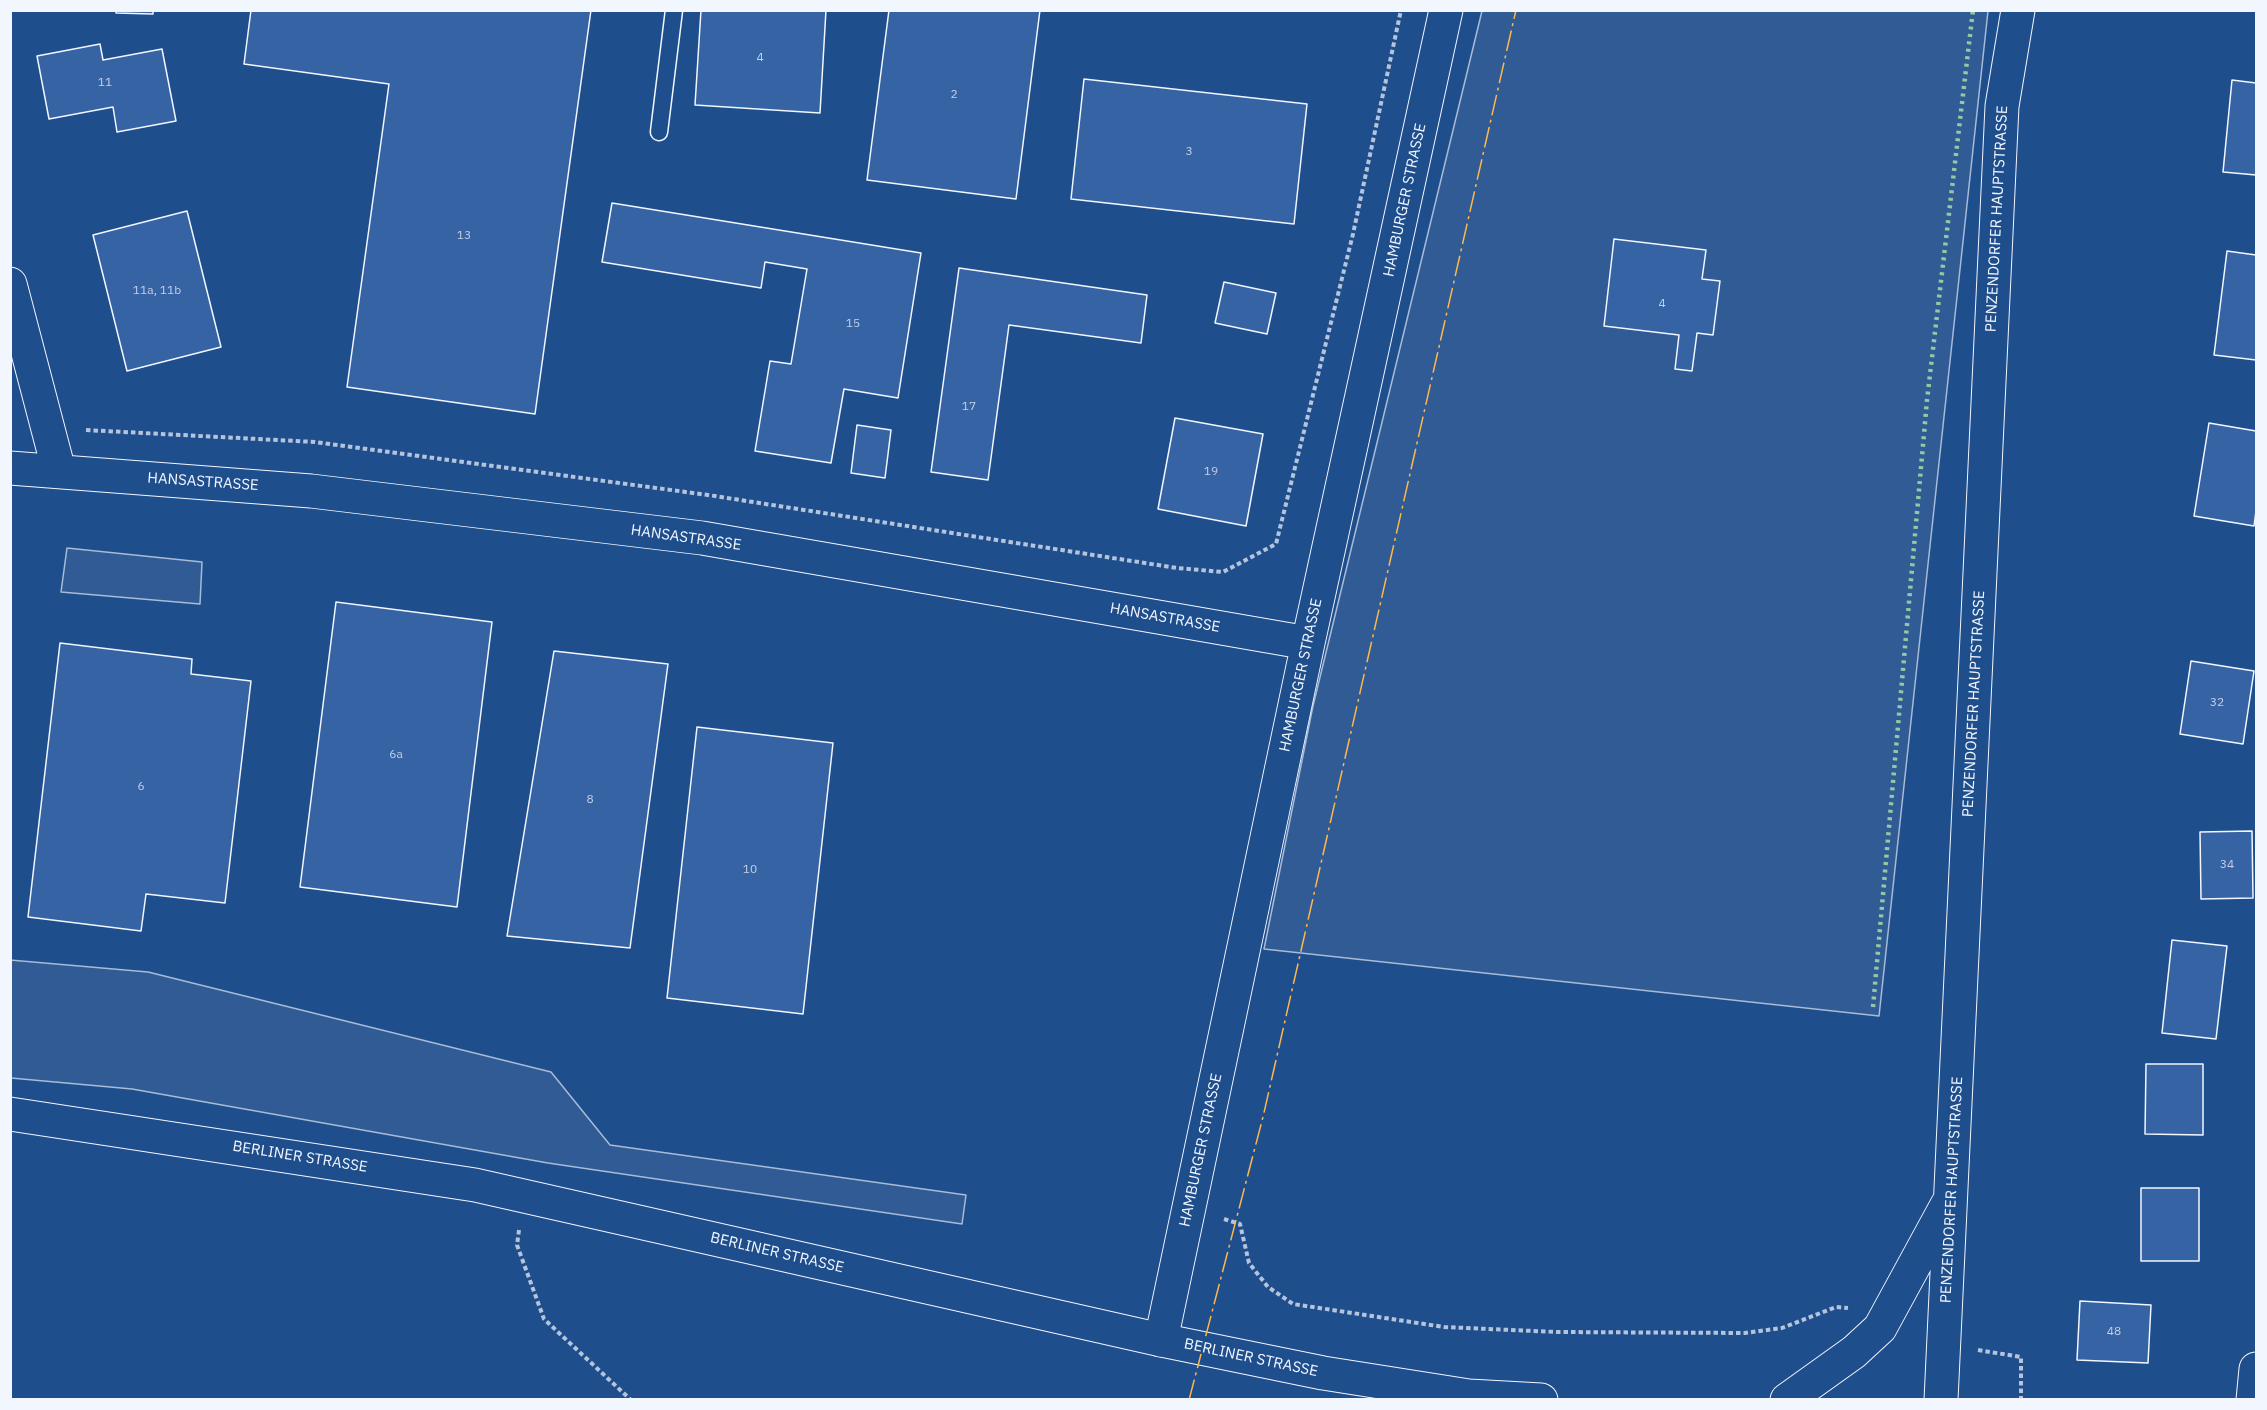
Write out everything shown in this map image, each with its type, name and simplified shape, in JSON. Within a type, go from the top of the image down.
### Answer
[{"type":"main road","name":"HAMBURGER STRASSE","points":[[1161,1340],[1308,643],[1446,10]]},
{"type":"main road","name":"PENZENDORFER HAUPTSTRASSE","points":[[1941,1400],[2002,106],[2018,10]]},
{"type":"main road","points":[[10,284],[59,471]]},
{"type":"main road","name":"HANSASTRASSE","points":[[10,468],[311,491],[702,538],[1308,643]]},
{"type":"main road","name":"BERLINER STRASSE","points":[[10,1114],[466,1183],[1161,1340],[1334,1375],[1469,1396],[1541,1400]]},
{"type":"main road","points":[[1787,1400],[1854,1352],[1880,1328],[1952,1195]]},
{"type":"main road","points":[[2253,1400],[2256,1369]]},
{"type":"lane","points":[[659,132],[674,10]]},
{"type":"path","points":[[48,428],[315,442],[696,494],[1178,568],[1223,572],[1276,543],[1353,234],[1401,10]]},
{"type":"path","points":[[524,1196],[517,1245],[544,1319],[631,1400]]},
{"type":"path","points":[[1189,1208],[1240,1224],[1249,1263],[1268,1287],[1293,1304],[1444,1327],[1557,1332],[1745,1333],[1782,1328],[1836,1307],[1853,1308],[1880,1328]]},
{"type":"path","points":[[1944,1345],[2021,1357],[2021,1400]]},
{"type":"shaded area","points":[[1482,11],[1988,11],[1879,1016],[1264,949],[1313,706]]},
{"type":"shaded area","points":[[67,548],[202,562],[200,604],[61,592]]},
{"type":"shaded area","points":[[10,960],[148,972],[551,1072],[610,1145],[966,1195],[962,1224],[548,1163],[132,1089],[11,1078]]},
{"type":"building","points":[[116,10],[153,10],[153,14],[116,13]]},
{"type":"building","points":[[251,10],[591,10],[535,414],[347,387],[389,84],[244,64]]},
{"type":"building","points":[[701,10],[826,10],[820,113],[695,105]]},
{"type":"building","points":[[889,10],[1040,10],[1016,199],[867,180]]},
{"type":"building","points":[[100,44],[103,60],[162,49],[176,121],[117,132],[113,107],[49,119],[37,56]]},
{"type":"building","points":[[1084,79],[1307,104],[1294,224],[1071,199]]},
{"type":"building","points":[[2232,80],[2256,83],[2256,175],[2223,172]]},
{"type":"building","points":[[612,203],[921,253],[898,398],[844,389],[831,463],[755,451],[770,361],[791,364],[807,269],[765,262],[761,288],[602,262]]},
{"type":"building","points":[[187,211],[221,347],[127,371],[93,235]]},
{"type":"building","points":[[1614,239],[1706,250],[1702,279],[1720,281],[1713,335],[1697,333],[1692,371],[1675,369],[1679,335],[1604,326]]},
{"type":"building","points":[[2227,251],[2256,255],[2256,360],[2214,355]]},
{"type":"building","points":[[959,268],[1147,295],[1141,343],[1009,325],[988,480],[931,472]]},
{"type":"building","points":[[1224,282],[1276,293],[1267,334],[1215,323]]},
{"type":"building","points":[[1175,418],[1263,434],[1246,526],[1158,509]]},
{"type":"building","points":[[2209,423],[2256,431],[2254,526],[2194,516]]},
{"type":"building","points":[[857,425],[891,430],[885,478],[851,473]]},
{"type":"building","points":[[336,602],[492,622],[457,907],[300,887]]},
{"type":"building","points":[[60,643],[192,659],[191,674],[251,681],[225,903],[146,894],[141,931],[28,917]]},
{"type":"building","points":[[554,651],[668,664],[630,948],[507,936]]},
{"type":"building","points":[[2191,661],[2254,671],[2243,744],[2180,734]]},
{"type":"building","points":[[697,727],[833,743],[803,1014],[667,998]]},
{"type":"building","points":[[2252,831],[2253,898],[2201,899],[2200,832]]},
{"type":"building","points":[[2172,940],[2227,946],[2216,1039],[2162,1033]]},
{"type":"building","points":[[2146,1064],[2203,1064],[2203,1135],[2145,1134]]},
{"type":"building","points":[[2141,1188],[2199,1188],[2199,1261],[2141,1261]]},
{"type":"building","points":[[2080,1301],[2151,1305],[2148,1363],[2077,1360]]},
{"type":"hedge","points":[[1873,1007],[1927,400],[1973,10]]},
{"type":"power","points":[[1189,1400],[1263,1117],[1516,10]]}]
